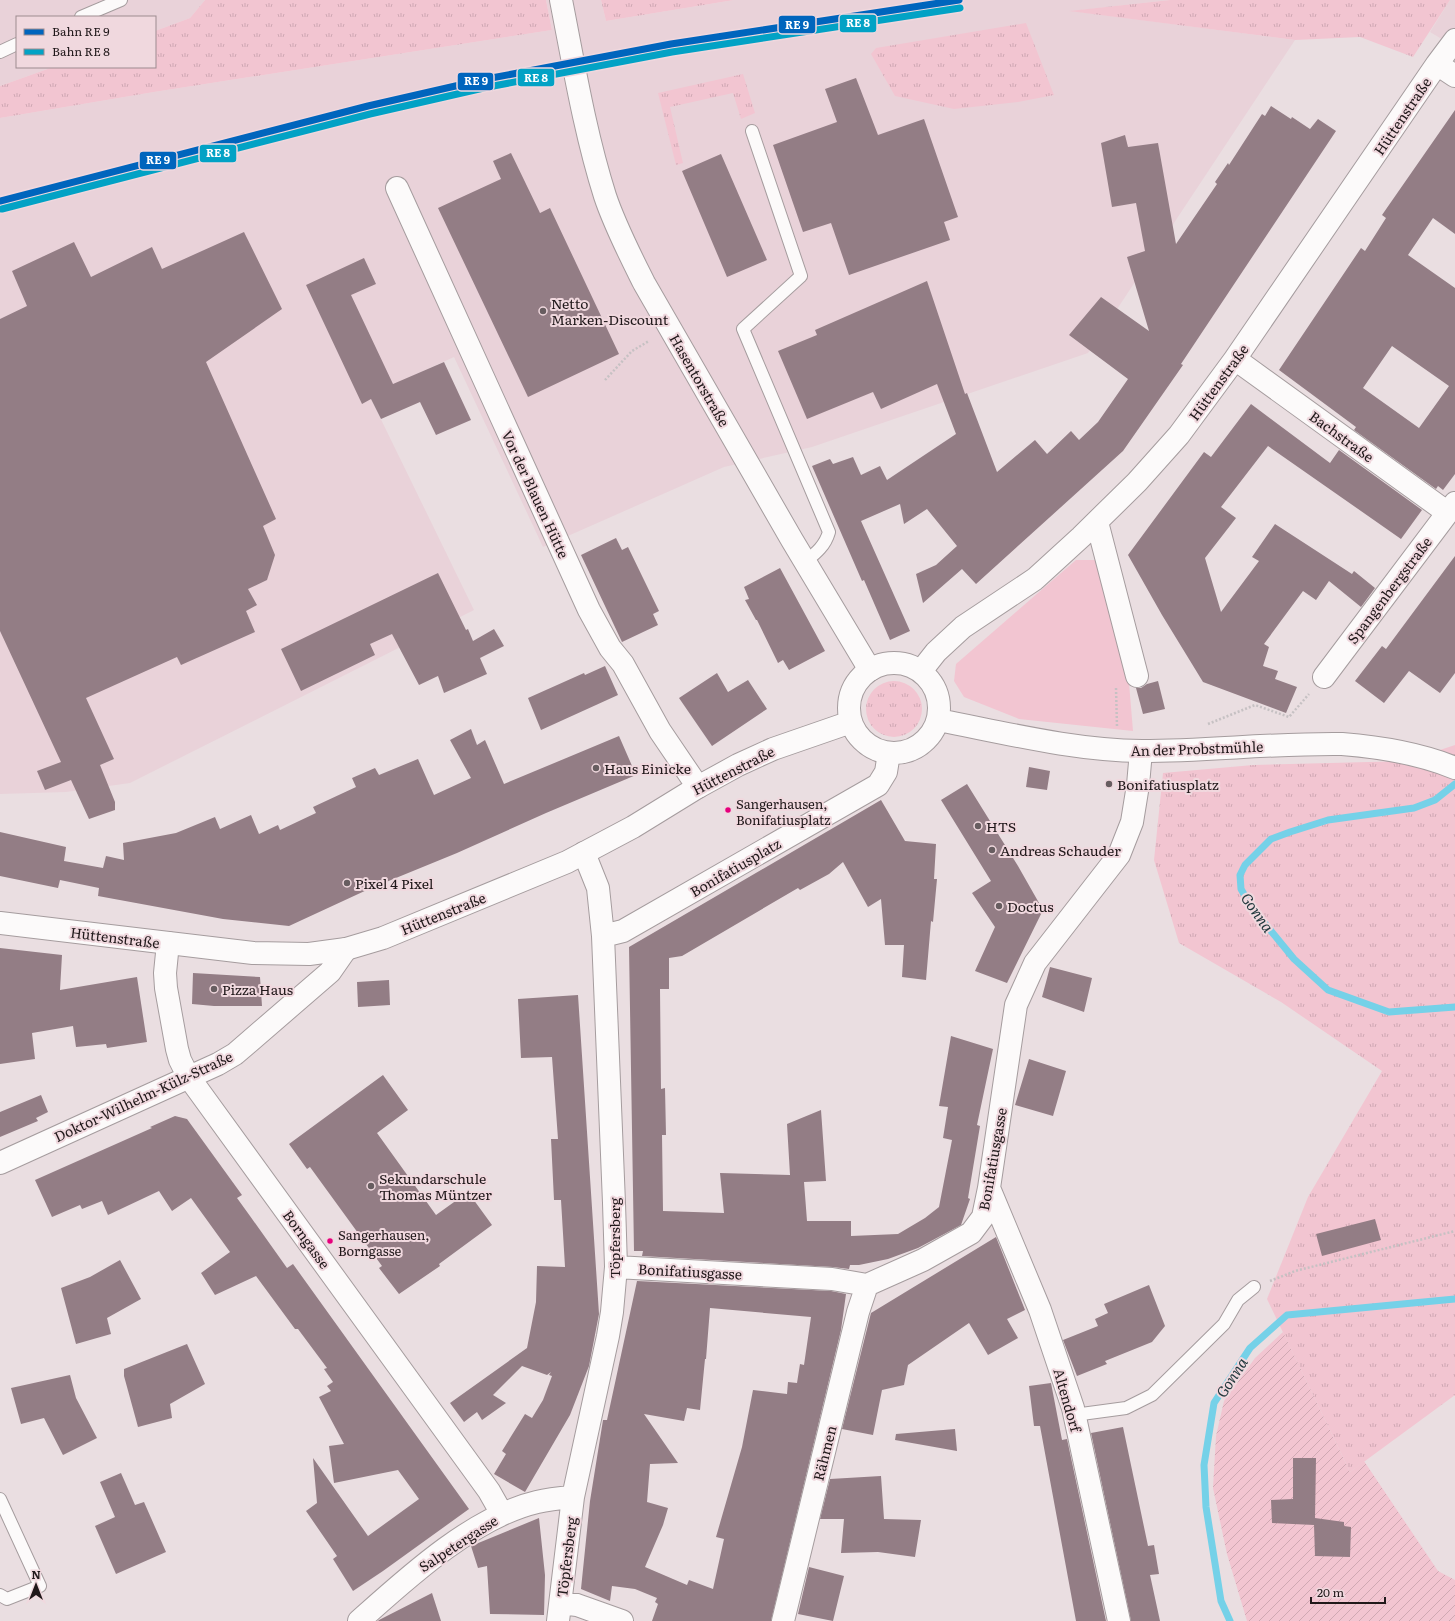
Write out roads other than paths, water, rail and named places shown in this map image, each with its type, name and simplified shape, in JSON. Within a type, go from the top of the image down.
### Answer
[{"type":"street","name":"Hasentorstraße","points":[[561,0],[593,155],[606,198],[632,259],[644,283],[805,562],[870,670]]},
{"type":"street","name":"Hüttenstraße","points":[[921,671],[936,652],[964,627],[1035,579],[1097,522],[1137,482],[1179,436],[1236,359],[1437,64],[1455,40]]},
{"type":"street","points":[[1437,64],[1455,76]]},
{"type":"street","name":"Vor der Blauen Hütte","points":[[396,188],[589,610],[609,645],[624,664],[660,731],[698,788]]},
{"type":"street","name":"Bachstraße","points":[[1236,359],[1451,508]]},
{"type":"street","name":"Spangenbergstraße","points":[[1324,677],[1451,508]]},
{"type":"street","points":[[1097,522],[1137,676]]},
{"type":"street","points":[[886,663],[904,664],[921,671],[932,682],[936,689],[940,705],[938,720],[932,734],[921,745],[906,752],[889,753],[873,748],[866,743],[855,730],[851,722],[849,708],[852,693],[859,680],[870,670],[886,663]]},
{"type":"street","name":"An der Probstmühle","points":[[938,720],[1036,741],[1089,748],[1141,751],[1342,744],[1388,749],[1446,764]]},
{"type":"street","name":"Hüttenstraße","points":[[0,923],[274,954],[309,954],[346,949],[383,938],[544,872],[633,827],[728,770],[773,749],[851,722]]},
{"type":"street","name":"Bonifatiusgasse","points":[[616,1267],[832,1279],[868,1285],[923,1260],[971,1233],[983,1217],[989,1188],[1016,1005],[1035,963],[1119,855],[1132,822],[1138,785],[1141,751]]},
{"type":"street","name":"Bonifatiusplatz","points":[[603,936],[624,931],[878,785],[886,772],[889,753]]},
{"type":"street","name":"Töpfersberg","points":[[559,1612],[573,1497],[608,1336],[612,1312],[616,1267],[603,936],[598,888],[584,853]]},
{"type":"street","name":"Borngasse","points":[[168,943],[165,973],[166,988],[177,1049],[180,1060],[188,1076],[489,1491],[502,1514]]},
{"type":"street","name":"Doktor-Wilhelm-Külz-Straße","points":[[0,1163],[188,1076],[218,1064],[235,1054],[330,972],[346,949]]},
{"type":"street","name":"Altendorf","points":[[989,1188],[1040,1310],[1074,1415],[1119,1621]]},
{"type":"street","name":"Rähmen","points":[[783,1621],[858,1312],[868,1285]]},
{"type":"street","name":"Salpetergasse","points":[[359,1621],[412,1574],[473,1531],[502,1514],[536,1502],[573,1497]]},
{"type":"street","points":[[559,1612],[577,1605],[622,1621]]},
{"type":"lane","points":[[83,16],[121,0]]},
{"type":"lane","points":[[0,52],[16,44]]},
{"type":"lane","points":[[752,131],[801,276],[743,329],[829,532],[826,543],[805,562]]},
{"type":"lane","points":[[1074,1415],[1126,1408],[1152,1394],[1224,1324],[1238,1300],[1254,1287]]},
{"type":"lane","points":[[0,1499],[40,1586],[7,1599],[0,1595]]},
{"type":"waterway","name":"Gonna","points":[[1455,784],[1435,800],[1414,808],[1328,820],[1271,839],[1245,865],[1240,875],[1241,889],[1252,908],[1294,959],[1328,990],[1389,1012],[1455,1007]]},
{"type":"waterway","name":"Gonna","points":[[1230,1621],[1221,1601],[1206,1507],[1204,1465],[1214,1403],[1250,1348],[1287,1315],[1455,1299]]},
{"type":"place","name":"Netto Marken-Discount","points":[[543,311]]},
{"type":"place","name":"Haus Einicke","points":[[596,768]]},
{"type":"place","name":"Bonifatiusplatz","points":[[1109,784]]},
{"type":"place","name":"Sangerhausen, Bonifatiusplatz","points":[[728,810]]},
{"type":"place","name":"HTS","points":[[978,826]]},
{"type":"place","name":"Andreas Schauder","points":[[992,850]]},
{"type":"place","name":"Pixel 4 Pixel","points":[[347,883]]},
{"type":"place","name":"Doctus","points":[[999,906]]},
{"type":"place","name":"Pizza Haus","points":[[214,989]]},
{"type":"place","name":"Sekundarschule Thomas Müntzer","points":[[371,1186]]},
{"type":"place","name":"Sangerhausen, Borngasse","points":[[330,1241]]}]
